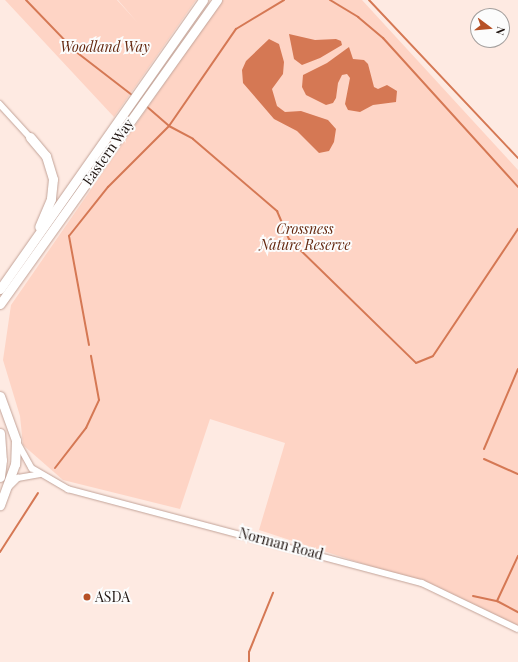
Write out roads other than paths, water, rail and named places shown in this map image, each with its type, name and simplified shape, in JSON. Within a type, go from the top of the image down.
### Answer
[{"type":"main road","name":"Eastern Way","points":[[0,289],[203,0]]},
{"type":"main road","name":"Eastern Way","points":[[0,304],[217,0]]},
{"type":"main road","points":[[7,279],[43,219],[53,190],[52,167],[46,156],[30,137]]},
{"type":"main road","points":[[0,396],[16,440],[15,464],[7,490],[0,506]]},
{"type":"main road","points":[[0,433],[2,460],[0,477]]},
{"type":"street","points":[[0,104],[30,137]]},
{"type":"street","name":"Norman Road","points":[[16,440],[27,462],[44,477],[84,494],[200,522],[422,583],[518,629]]},
{"type":"street","points":[[7,490],[18,478],[44,477]]},
{"type":"waterway","points":[[26,0],[75,51],[132,95]]},
{"type":"waterway","points":[[89,345],[69,236],[108,187],[169,126],[236,29],[284,0]]},
{"type":"waterway","points":[[330,0],[358,17],[383,38],[518,187]]},
{"type":"waterway","points":[[369,0],[518,158]]},
{"type":"waterway","points":[[145,105],[169,126],[193,139],[277,211],[289,239],[416,363],[433,356],[518,229]]},
{"type":"waterway","points":[[55,468],[86,428],[99,400],[91,356]]},
{"type":"waterway","points":[[484,449],[518,369]]},
{"type":"waterway","points":[[484,459],[518,474]]},
{"type":"waterway","points":[[0,552],[38,493]]},
{"type":"waterway","points":[[497,601],[518,556]]},
{"type":"waterway","points":[[249,662],[249,652],[273,593]]},
{"type":"waterway","points":[[473,596],[497,601],[518,612]]},
{"type":"place","name":"ASDA","points":[[87,597]]},
{"type":"park label","name":"Woodland Way","points":[[105,47]]},
{"type":"park label","name":"Crossness Nature Reserve","points":[[305,238]]}]
